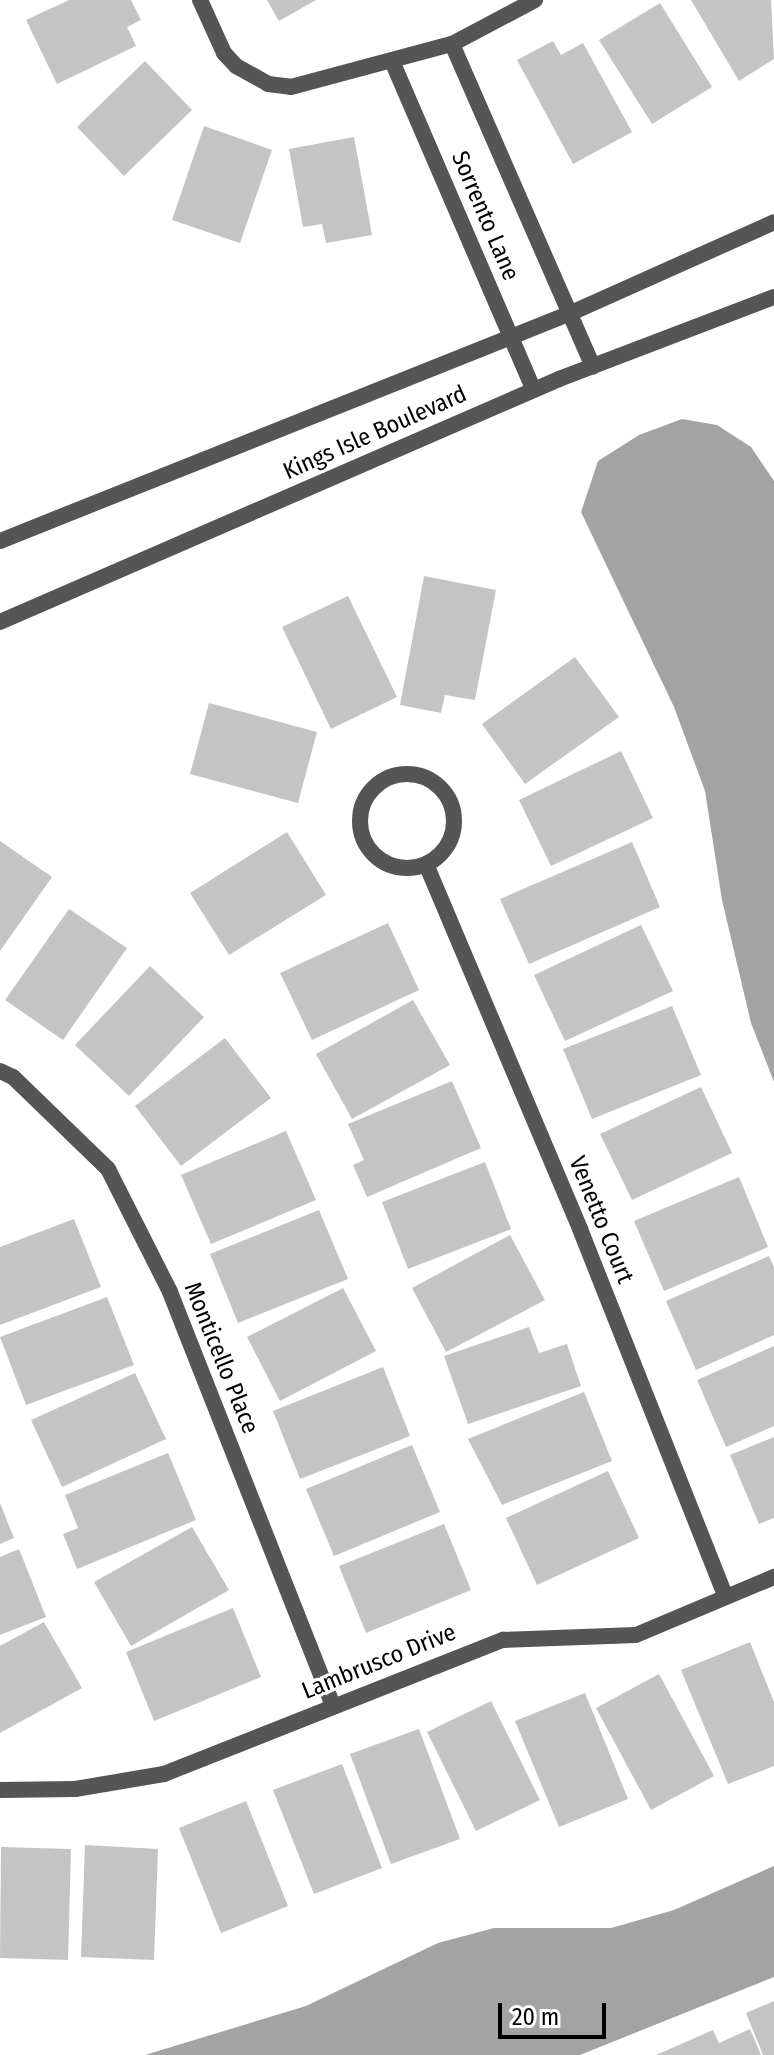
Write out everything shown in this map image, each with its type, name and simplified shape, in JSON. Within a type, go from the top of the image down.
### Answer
[{"type":"street","points":[[200,0],[224,53],[268,84],[291,87],[452,44],[535,0]]},
{"type":"street","name":"Sorrento Lane","points":[[452,44],[593,366]]},
{"type":"street","name":"Sorrento Lane","points":[[392,61],[534,390]]},
{"type":"street","name":"Kings Isle Boulevard","points":[[0,541],[571,313],[774,222]]},
{"type":"street","name":"Kings Isle Boulevard","points":[[0,622],[534,390],[774,297]]},
{"type":"street","points":[[387,777],[424,777],[450,802],[451,838],[426,864],[390,865],[364,839],[363,804],[387,777]]},
{"type":"street","name":"Venetto Court","points":[[426,864],[580,1229],[725,1596]]},
{"type":"street","name":"Monticello Place","points":[[0,1071],[13,1077],[108,1169],[170,1292],[333,1706]]},
{"type":"street","name":"Lambrusco Drive","points":[[0,1790],[75,1789],[138,1781],[503,1640],[636,1635],[774,1577]]},
{"type":"shaded area","points":[[682,419],[717,425],[751,447],[774,481],[774,1082],[751,1023],[722,900],[705,791],[674,707],[581,512],[598,461],[639,435]]},
{"type":"shaded area","points":[[774,1866],[774,1977],[580,2055],[145,2055],[306,2006],[438,1943],[494,1928],[611,1928],[674,1910]]},
{"type":"building","points":[[69,0],[131,0],[141,20],[127,27],[136,46],[57,84],[26,20]]},
{"type":"building","points":[[267,0],[316,0],[279,21]]},
{"type":"building","points":[[691,0],[771,0],[774,59],[739,81]]},
{"type":"building","points":[[660,3],[712,87],[652,124],[599,40]]},
{"type":"building","points":[[553,41],[561,55],[583,43],[632,132],[573,164],[517,60]]},
{"type":"building","points":[[145,61],[192,110],[124,176],[77,127]]},
{"type":"building","points":[[204,126],[272,150],[240,243],[172,220]]},
{"type":"building","points":[[354,137],[372,235],[326,243],[322,224],[303,227],[289,149]]},
{"type":"building","points":[[424,576],[496,590],[475,700],[445,695],[441,713],[400,705]]},
{"type":"building","points":[[348,596],[397,697],[331,729],[282,627]]},
{"type":"building","points":[[575,657],[619,717],[525,784],[482,724]]},
{"type":"building","points":[[209,703],[317,732],[298,803],[190,774]]},
{"type":"building","points":[[621,751],[653,818],[551,866],[519,800]]},
{"type":"building","points":[[287,832],[326,895],[229,955],[190,893]]},
{"type":"building","points":[[0,841],[52,877],[0,951]]},
{"type":"building","points":[[632,842],[660,907],[529,964],[500,899]]},
{"type":"building","points":[[69,909],[127,948],[63,1040],[5,1000]]},
{"type":"building","points":[[388,923],[419,990],[312,1040],[280,973]]},
{"type":"building","points":[[641,925],[673,991],[565,1041],[534,975]]},
{"type":"building","points":[[150,966],[204,1017],[129,1096],[75,1045]]},
{"type":"building","points":[[413,1000],[450,1065],[352,1119],[316,1054]]},
{"type":"building","points":[[672,1006],[701,1075],[592,1119],[563,1049]]},
{"type":"building","points":[[225,1038],[271,1098],[181,1166],[135,1106]]},
{"type":"building","points":[[452,1081],[481,1148],[367,1197],[353,1165],[364,1160],[348,1124]]},
{"type":"building","points":[[701,1087],[732,1153],[632,1200],[600,1134]]},
{"type":"building","points":[[286,1131],[316,1200],[211,1244],[181,1175]]},
{"type":"building","points":[[485,1162],[511,1229],[408,1269],[382,1202]]},
{"type":"building","points":[[739,1177],[768,1247],[664,1291],[634,1221]]},
{"type":"building","points":[[319,1210],[348,1279],[238,1323],[210,1254]]},
{"type":"building","points":[[74,1219],[101,1287],[0,1325],[0,1247]]},
{"type":"building","points":[[510,1235],[545,1300],[446,1352],[412,1288]]},
{"type":"building","points":[[769,1256],[774,1267],[774,1335],[696,1370],[666,1301]]},
{"type":"building","points":[[343,1288],[376,1351],[280,1401],[247,1337]]},
{"type":"building","points":[[107,1297],[134,1365],[26,1405],[0,1337]]},
{"type":"building","points":[[529,1327],[539,1353],[567,1344],[581,1386],[468,1424],[444,1356]]},
{"type":"building","points":[[774,1346],[774,1426],[726,1447],[697,1380]]},
{"type":"building","points":[[383,1367],[410,1436],[300,1479],[273,1411]]},
{"type":"building","points":[[135,1373],[166,1439],[62,1487],[31,1420]]},
{"type":"building","points":[[584,1392],[612,1461],[502,1505],[468,1439]]},
{"type":"building","points":[[774,1437],[774,1518],[759,1524],[730,1455]]},
{"type":"building","points":[[412,1445],[440,1512],[334,1556],[306,1489]]},
{"type":"building","points":[[168,1453],[196,1520],[77,1569],[63,1534],[78,1528],[65,1495]]},
{"type":"building","points":[[608,1471],[639,1538],[537,1585],[506,1518]]},
{"type":"building","points":[[0,1503],[14,1538],[0,1544]]},
{"type":"building","points":[[444,1524],[471,1590],[366,1633],[339,1566]]},
{"type":"building","points":[[192,1527],[229,1590],[131,1646],[94,1582]]},
{"type":"building","points":[[19,1549],[46,1617],[0,1635],[0,1557]]},
{"type":"building","points":[[233,1608],[261,1677],[154,1721],[126,1652]]},
{"type":"building","points":[[44,1622],[82,1688],[0,1733],[0,1646]]},
{"type":"building","points":[[750,1642],[774,1702],[774,1766],[728,1784],[681,1670]]},
{"type":"building","points":[[659,1674],[714,1776],[651,1810],[596,1708]]},
{"type":"building","points":[[585,1693],[628,1799],[559,1827],[515,1721]]},
{"type":"building","points":[[491,1701],[540,1800],[476,1831],[427,1732]]},
{"type":"building","points":[[419,1729],[460,1839],[391,1864],[350,1754]]},
{"type":"building","points":[[342,1764],[382,1868],[314,1894],[273,1790]]},
{"type":"building","points":[[246,1801],[288,1906],[221,1933],[179,1828]]},
{"type":"building","points":[[85,1845],[158,1849],[154,1960],[81,1957]]},
{"type":"building","points":[[1,1847],[71,1849],[68,1960],[0,1958]]},
{"type":"building","points":[[774,2001],[774,2055],[763,2055],[746,2013]]},
{"type":"building","points":[[750,2029],[761,2055],[656,2055],[713,2030],[719,2043]]}]
